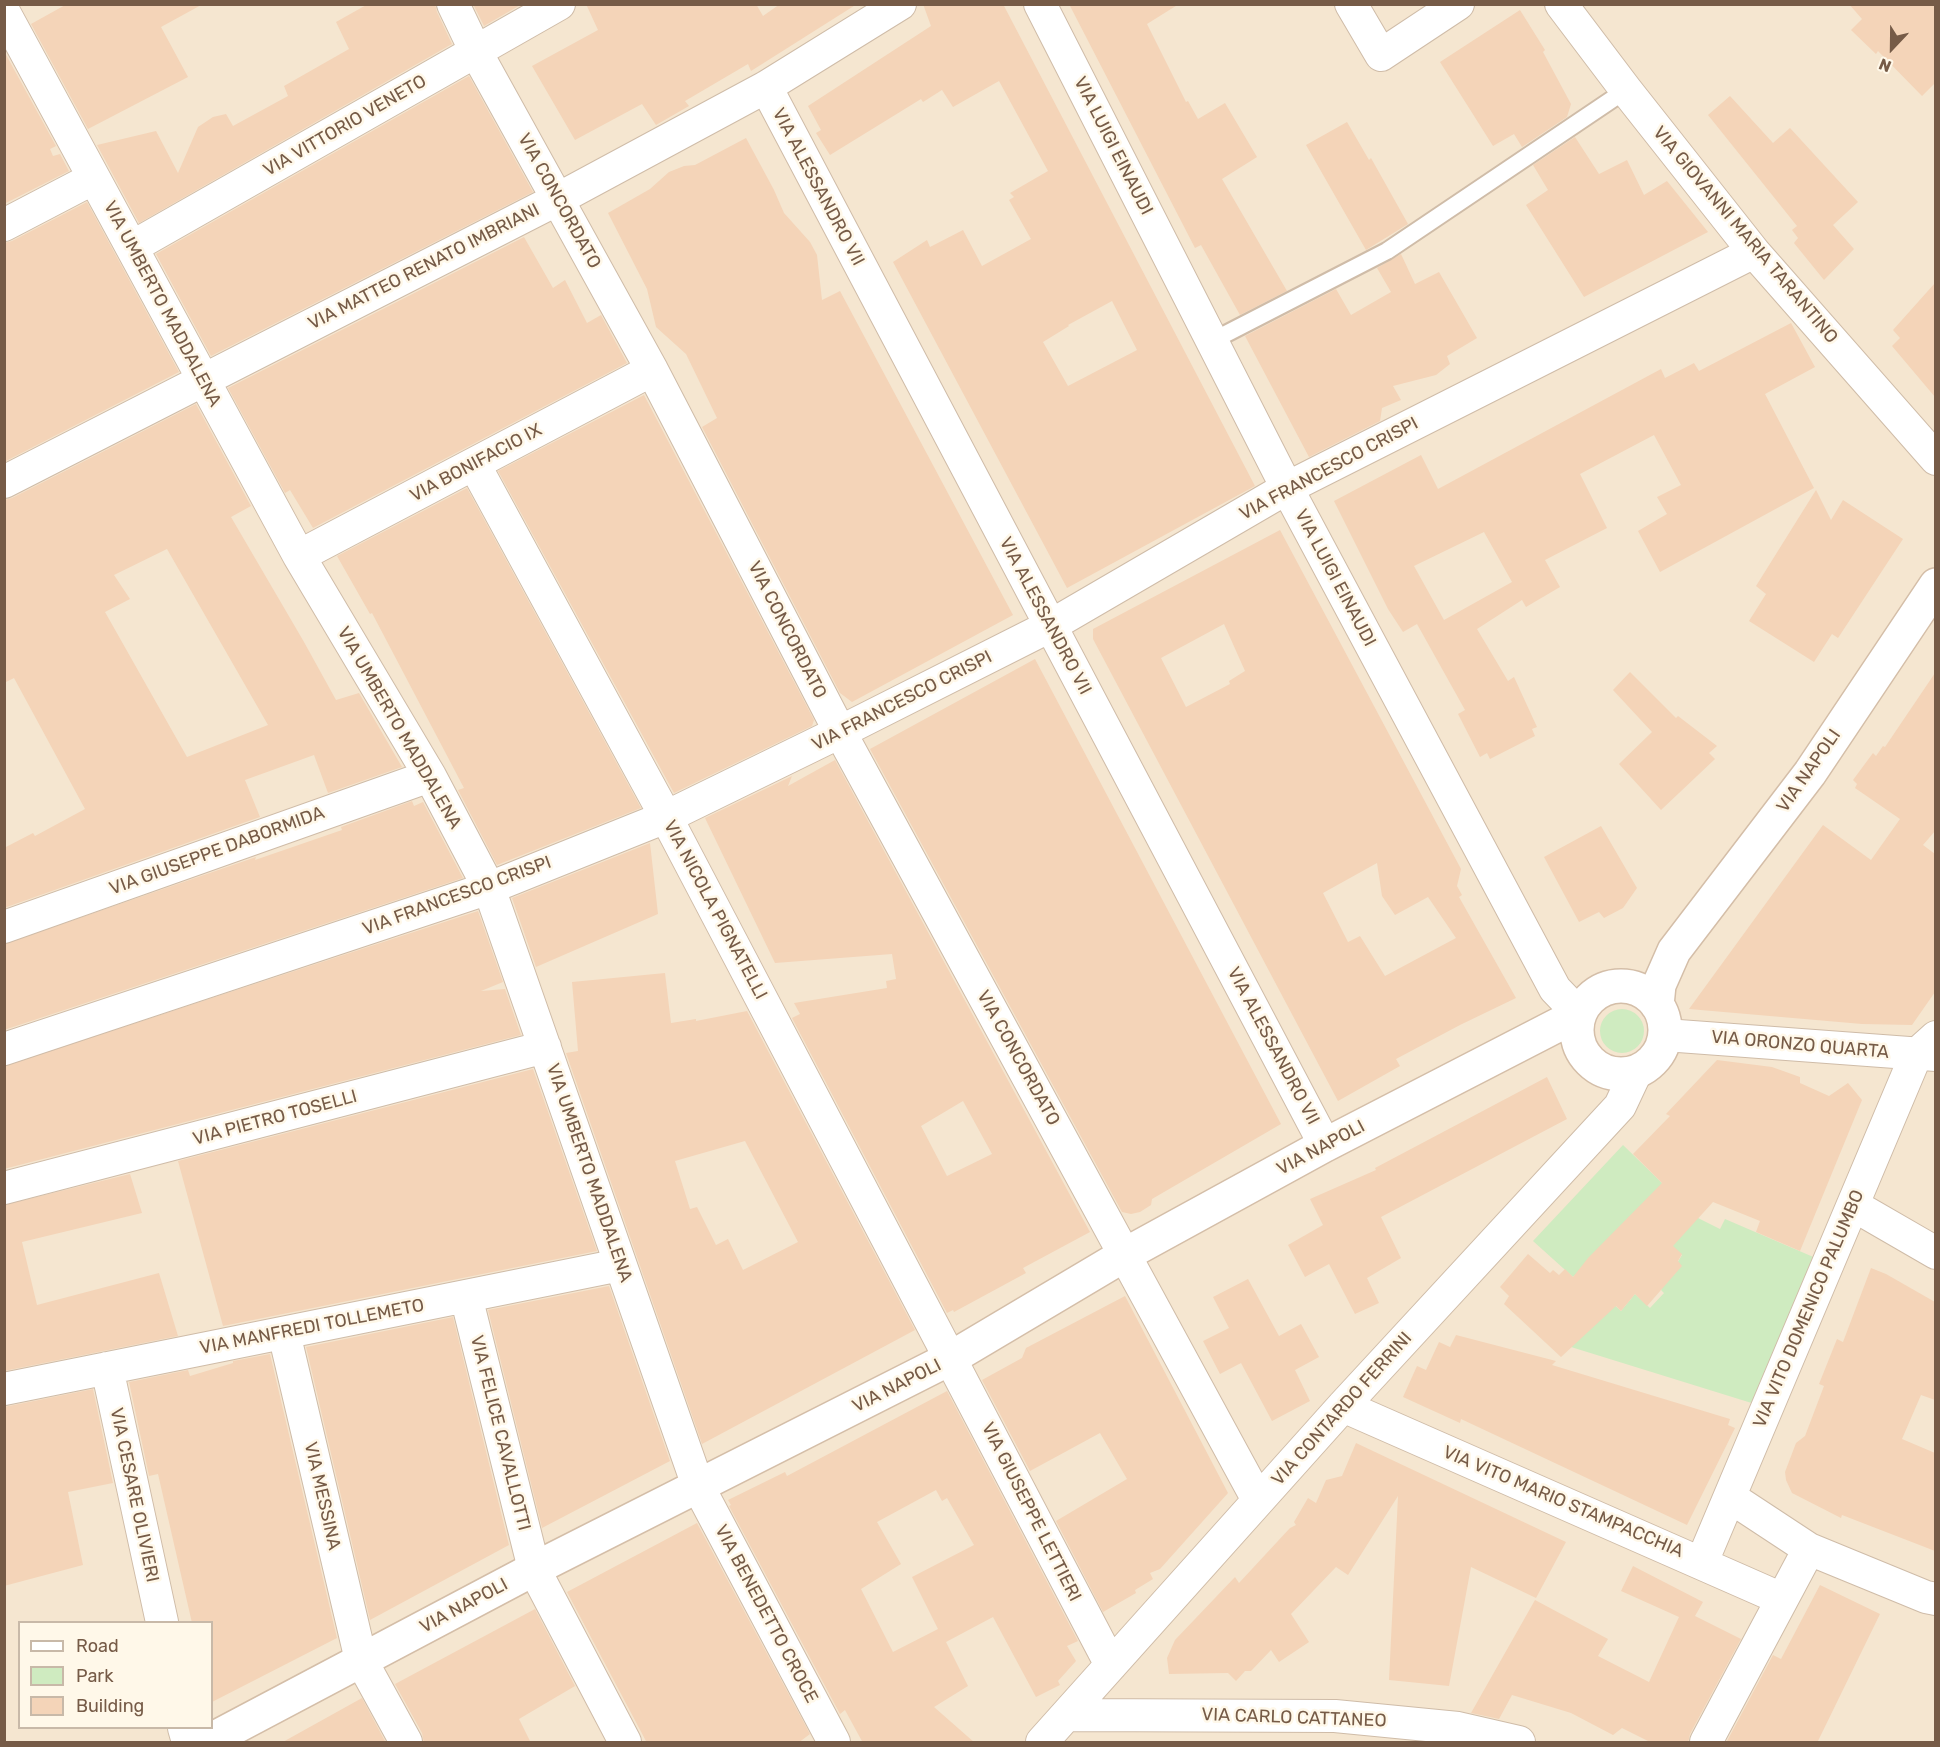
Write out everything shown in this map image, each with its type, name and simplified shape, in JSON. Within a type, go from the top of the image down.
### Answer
[{"type":"main road","name":"VIA NAPOLI","points":[[1661,1020],[1659,985],[1674,951],[1810,773],[1935,585]]},
{"type":"main road","name":"VIA NAPOLI","points":[[1618,986],[1674,951]]},
{"type":"main road","points":[[1618,986],[1633,987],[1647,994],[1661,1020],[1662,1047],[1656,1057],[1636,1072],[1622,1074],[1607,1073],[1594,1066],[1578,1042],[1576,1028],[1579,1014],[1594,994],[1606,988],[1618,986]]},
{"type":"main road","name":"VIA NAPOLI","points":[[207,1743],[534,1569],[951,1358],[1126,1254],[1325,1145],[1579,1014]]},
{"type":"street","points":[[4,10],[10,4]]},
{"type":"street","name":"VIA CONCORDATO","points":[[453,4],[476,52],[652,370],[840,732],[1258,1500]]},
{"type":"street","name":"VIA VITTORIO VENETO","points":[[132,247],[559,4]]},
{"type":"street","name":"VIA MATTEO RENATO IMBRIANI","points":[[4,482],[558,199],[766,87],[900,4]]},
{"type":"street","name":"VIA LUIGI EINAUDI","points":[[1041,4],[1287,488],[1555,989],[1579,1014]]},
{"type":"street","points":[[1351,4],[1381,55],[1458,4]]},
{"type":"street","name":"VIA GIOVANNI MARIA TARANTINO","points":[[1562,4],[1626,90],[1754,252],[1935,459]]},
{"type":"street","name":"VIA UMBERTO MADDALENA","points":[[4,10],[299,556],[430,776],[489,888],[698,1486]]},
{"type":"street","name":"VIA ALESSANDRO VII","points":[[766,87],[1325,1145]]},
{"type":"street","points":[[4,225],[94,178]]},
{"type":"street","name":"VIA FRANCESCO CRISPI","points":[[4,1049],[489,888],[666,817],[1050,626],[1287,488],[1754,252]]},
{"type":"street","name":"VIA BONIFACIO IX","points":[[299,556],[652,370]]},
{"type":"street","name":"VIA NICOLA PIGNATELLI","points":[[474,464],[666,817],[951,1358]]},
{"type":"street","name":"VIA GIUSEPPE DABORMIDA","points":[[4,927],[430,776]]},
{"type":"street","name":"VIA ORONZO QUARTA","points":[[1661,1020],[1929,1049]]},
{"type":"street","name":"VIA PIETRO TOSELLI","points":[[4,1188],[545,1047]]},
{"type":"street","name":"VIA VITO DOMENICO PALUMBO","points":[[1702,1562],[1853,1205],[1929,1049]]},
{"type":"street","name":"VIA CONTARDO FERRINI","points":[[1042,1743],[1343,1406],[1620,1106],[1636,1072]]},
{"type":"street","points":[[1853,1205],[1935,1253]]},
{"type":"street","name":"VIA MANFREDI TOLLEMETO","points":[[4,1389],[620,1265]]},
{"type":"street","name":"VIA FELICE CAVALLOTTI","points":[[466,1296],[534,1569],[625,1743]]},
{"type":"street","name":"VIA MESSINA","points":[[284,1333],[361,1660],[406,1743]]},
{"type":"street","name":"VIA GIUSEPPE LETTIERI","points":[[951,1358],[1111,1665]]},
{"type":"street","name":"VIA CESARE OLIVIERI","points":[[107,1368],[162,1621]]},
{"type":"street","name":"VIA VITO MARIO STAMPACCHIA","points":[[1343,1406],[1782,1599]]},
{"type":"street","name":"VIA BENEDETTO CROCE","points":[[698,1486],[834,1743]]},
{"type":"street","points":[[1730,1497],[1809,1549],[1935,1599]]},
{"type":"street","points":[[1706,1743],[1809,1549]]},
{"type":"street","name":"VIA CARLO CATTANEO","points":[[1067,1715],[1335,1716],[1458,1728],[1519,1743]]},
{"type":"lane","points":[[1212,341],[1387,251],[1626,90]]},
{"type":"shaded area","points":[[5,5],[1935,5],[1935,1742],[5,1742]]},
{"type":"green space","points":[[1622,1009],[1638,1015],[1644,1031],[1638,1047],[1622,1053],[1606,1047],[1600,1031],[1606,1015]]},
{"type":"green space","points":[[1623,1145],[1698,1218],[1720,1229],[1725,1219],[1818,1259],[1758,1405],[1571,1347],[1610,1301],[1621,1311],[1635,1294],[1650,1308],[1664,1293],[1661,1290],[1682,1255],[1633,1213],[1573,1277],[1533,1241]]},
{"type":"building","points":[[67,4],[203,4],[161,27],[188,77],[88,129],[31,24]]},
{"type":"building","points":[[368,4],[435,4],[452,44],[139,223],[97,145],[156,131],[178,173],[198,127],[213,117],[226,114],[233,126],[288,96],[284,86],[349,49],[336,22]]},
{"type":"building","points":[[473,4],[522,4],[484,26]]},
{"type":"building","points":[[586,4],[756,4],[763,16],[780,4],[857,4],[751,71],[748,64],[685,101],[689,106],[656,125],[642,104],[575,140],[532,66],[598,30]]},
{"type":"building","points":[[923,4],[1003,4],[1255,486],[1067,588],[893,262],[927,240],[930,247],[963,230],[982,266],[1031,239],[1009,200],[1014,197],[1010,193],[1048,171],[999,81],[953,107],[942,90],[923,102],[921,99],[830,155],[816,133],[821,130],[808,106],[931,26]],"holes":[[[1112,301],[1137,350],[1068,386],[1043,342],[1068,325]]]},
{"type":"building","points":[[1069,4],[1179,4],[1147,24],[1186,102],[1188,101],[1198,119],[1225,103],[1257,157],[1222,179],[1287,291],[1240,315],[1201,245],[1195,248]]},
{"type":"building","points":[[1849,4],[1935,4],[1935,83],[1922,96],[1878,51],[1876,54],[1851,30],[1862,19]]},
{"type":"building","points":[[1520,10],[1545,50],[1543,52],[1571,104],[1567,117],[1522,147],[1514,134],[1493,146],[1440,62]]},
{"type":"building","points":[[4,51],[56,146],[50,149],[53,156],[60,154],[69,171],[4,204]]},
{"type":"building","points":[[469,76],[533,192],[211,356],[156,254]]},
{"type":"building","points":[[1730,96],[1773,143],[1790,128],[1858,202],[1833,225],[1854,249],[1824,280],[1794,243],[1798,238],[1792,230],[1797,226],[1708,115]]},
{"type":"building","points":[[1347,122],[1369,160],[1371,158],[1408,224],[1366,250],[1306,145]]},
{"type":"building","points":[[1575,137],[1599,174],[1627,160],[1644,195],[1667,181],[1708,232],[1584,297],[1526,205],[1548,190],[1533,165]]},
{"type":"building","points":[[746,138],[784,213],[810,242],[817,255],[822,300],[840,291],[1013,615],[852,702],[840,693],[702,427],[717,418],[686,354],[656,327],[647,289],[608,213],[650,189],[669,172],[684,166],[695,165]]},
{"type":"building","points":[[87,202],[179,372],[4,462],[4,243]]},
{"type":"building","points":[[524,237],[553,288],[565,280],[587,323],[601,315],[627,363],[313,528],[290,490],[285,493],[228,388]]},
{"type":"building","points":[[1401,254],[1415,284],[1439,272],[1477,338],[1447,356],[1450,364],[1436,375],[1393,386],[1401,400],[1382,408],[1380,421],[1309,457],[1245,336],[1336,289],[1351,315],[1391,292],[1377,268]]},
{"type":"building","points":[[1935,283],[1935,397],[1892,346],[1900,338],[1893,330]]},
{"type":"building","points":[[1791,323],[1815,367],[1765,394],[1814,488],[1660,572],[1638,531],[1667,514],[1657,497],[1681,485],[1654,435],[1580,474],[1607,528],[1545,560],[1560,587],[1526,607],[1522,600],[1477,629],[1508,681],[1514,677],[1537,727],[1532,729],[1535,736],[1490,759],[1487,753],[1480,757],[1458,714],[1465,710],[1417,624],[1403,632],[1388,609],[1334,501],[1421,455],[1438,489],[1661,369],[1665,378],[1694,363],[1699,371]],"holes":[[[1484,532],[1512,582],[1444,620],[1414,566]]]},
{"type":"building","points":[[644,395],[814,720],[812,726],[674,793],[498,471]]},
{"type":"building","points":[[196,404],[251,506],[231,517],[336,700],[359,693],[402,767],[328,793],[314,755],[245,780],[260,817],[4,908],[4,848],[33,833],[35,836],[85,809],[14,678],[4,683],[4,500]],"holes":[[[167,549],[268,725],[187,757],[105,612],[130,599],[114,575]]]},
{"type":"building","points":[[467,488],[641,808],[497,865],[458,790],[464,788],[372,613],[370,614],[337,556]]},
{"type":"building","points":[[1816,490],[1831,520],[1843,500],[1903,539],[1838,638],[1832,634],[1814,662],[1749,621],[1766,594],[1756,586]]},
{"type":"building","points":[[1280,530],[1461,869],[1457,886],[1462,895],[1459,897],[1516,998],[1396,1059],[1400,1066],[1338,1101],[1093,639],[1093,629]],"holes":[[[1224,624],[1245,671],[1229,681],[1230,684],[1186,707],[1161,658]],[[1377,863],[1382,896],[1395,915],[1428,897],[1456,938],[1385,976],[1360,936],[1348,942],[1323,893]]]},
{"type":"building","points":[[1035,659],[1281,1124],[1152,1199],[1151,1205],[1140,1212],[1131,1214],[1122,1212],[870,749]]},
{"type":"building","points":[[1630,672],[1676,718],[1678,716],[1717,746],[1709,753],[1715,759],[1661,810],[1619,764],[1652,732],[1613,690]]},
{"type":"building","points":[[1935,673],[1935,831],[1923,845],[1935,854],[1935,992],[1912,1025],[1862,1024],[1689,1009],[1823,825],[1871,860],[1900,819],[1855,788],[1857,784],[1853,780],[1873,753],[1876,756],[1883,746],[1885,747]]},
{"type":"building","points":[[835,760],[1090,1232],[1023,1268],[1026,1273],[954,1312],[953,1310],[947,1313],[792,1018],[800,1014],[794,1003],[887,988],[886,981],[896,979],[892,954],[775,963],[705,818],[792,776],[788,786]],"holes":[[[963,1101],[992,1154],[947,1176],[921,1126]]]},
{"type":"building","points":[[412,801],[414,806],[423,802],[463,878],[4,1030],[4,944],[256,857],[255,860],[342,830],[341,827]]},
{"type":"building","points":[[1601,826],[1637,888],[1623,908],[1604,918],[1599,912],[1579,922],[1544,857]]},
{"type":"building","points":[[650,843],[658,914],[536,967],[512,898]]},
{"type":"building","points":[[478,911],[503,982],[481,991],[505,989],[521,1035],[4,1169],[4,1066]]},
{"type":"building","points":[[665,973],[671,1023],[696,1019],[696,1021],[747,1011],[915,1330],[702,1444],[566,1053],[578,1051],[572,982]],"holes":[[[745,1141],[798,1242],[743,1270],[728,1239],[716,1245],[697,1207],[690,1209],[675,1161]]]},
{"type":"building","points":[[1717,1060],[1772,1067],[1800,1077],[1800,1083],[1829,1096],[1848,1083],[1862,1100],[1800,1251],[1756,1232],[1760,1221],[1713,1202],[1673,1246],[1682,1254],[1678,1261],[1682,1266],[1647,1306],[1635,1294],[1621,1311],[1616,1306],[1561,1357],[1504,1304],[1509,1296],[1500,1287],[1528,1254],[1550,1273],[1553,1270],[1559,1275],[1565,1269],[1573,1277],[1588,1258],[1662,1183],[1633,1154],[1670,1116],[1666,1114]]},
{"type":"building","points":[[533,1069],[597,1251],[223,1326],[178,1161]]},
{"type":"building","points":[[1547,1077],[1567,1119],[1381,1217],[1401,1258],[1367,1278],[1379,1303],[1355,1314],[1329,1264],[1305,1277],[1288,1245],[1323,1225],[1310,1199],[1376,1170],[1375,1168]]},
{"type":"building","points":[[130,1174],[142,1213],[22,1242],[37,1305],[159,1273],[178,1336],[4,1371],[4,1205]]},
{"type":"building","points":[[1871,1268],[1935,1302],[1935,1400],[1921,1395],[1902,1439],[1935,1453],[1935,1551],[1842,1515],[1841,1518],[1792,1493],[1786,1480],[1785,1472],[1796,1443],[1805,1436],[1824,1386],[1819,1384],[1837,1339],[1843,1342]]},
{"type":"building","points":[[1248,1279],[1279,1336],[1301,1324],[1319,1357],[1295,1370],[1310,1401],[1272,1421],[1241,1363],[1220,1374],[1203,1341],[1229,1328],[1213,1297]]},
{"type":"building","points":[[609,1286],[670,1461],[542,1528],[488,1310]]},
{"type":"building","points":[[1125,1296],[1228,1493],[1160,1569],[1150,1573],[1153,1579],[1135,1590],[1136,1593],[1103,1612],[1056,1521],[1127,1479],[1100,1433],[1030,1471],[982,1380],[1022,1358],[1026,1348]]},
{"type":"building","points":[[453,1317],[509,1545],[370,1620],[306,1347]]},
{"type":"building","points":[[1456,1335],[1556,1361],[1552,1365],[1730,1419],[1728,1425],[1735,1428],[1687,1525],[1461,1419],[1460,1423],[1403,1397],[1417,1366],[1426,1370],[1439,1342],[1450,1347]]},
{"type":"building","points":[[270,1354],[337,1638],[213,1701],[213,1621],[192,1621],[158,1474],[149,1476],[129,1382],[188,1370],[190,1376],[233,1363],[233,1361]]},
{"type":"building","points":[[93,1389],[113,1483],[68,1492],[83,1565],[4,1586],[4,1407]]},
{"type":"building","points":[[947,1391],[1078,1641],[1067,1646],[1076,1661],[1058,1681],[1060,1685],[1036,1697],[993,1617],[946,1642],[968,1686],[934,1707],[975,1743],[863,1743],[845,1710],[840,1714],[729,1506],[731,1505],[728,1500],[785,1472],[787,1476]],"holes":[[[936,1490],[942,1501],[947,1498],[974,1545],[912,1577],[938,1629],[893,1652],[861,1589],[901,1564],[877,1522]]]},
{"type":"building","points":[[1356,1443],[1566,1542],[1536,1598],[1471,1567],[1449,1686],[1389,1680],[1398,1496],[1348,1575],[1336,1567],[1291,1614],[1309,1642],[1279,1662],[1271,1650],[1251,1671],[1245,1671],[1236,1681],[1228,1673],[1169,1674],[1167,1658],[1175,1640],[1235,1577],[1239,1583],[1290,1528],[1296,1525],[1294,1522],[1308,1498],[1316,1503],[1326,1480],[1342,1476]]},
{"type":"building","points":[[697,1523],[810,1734],[798,1743],[647,1743],[567,1592]]},
{"type":"building","points":[[1633,1566],[1703,1602],[1695,1616],[1741,1639],[1690,1734],[1688,1743],[1652,1743],[1622,1728],[1613,1735],[1571,1713],[1512,1695],[1499,1719],[1471,1713],[1535,1600],[1608,1639],[1598,1656],[1649,1682],[1679,1617],[1621,1591]]},
{"type":"building","points":[[1820,1585],[1880,1614],[1817,1743],[1726,1743],[1773,1655],[1781,1659]]},
{"type":"building","points":[[535,1609],[575,1686],[519,1719],[531,1743],[424,1743],[422,1733],[395,1684]]},
{"type":"building","points":[[362,1698],[386,1743],[281,1743]]}]
